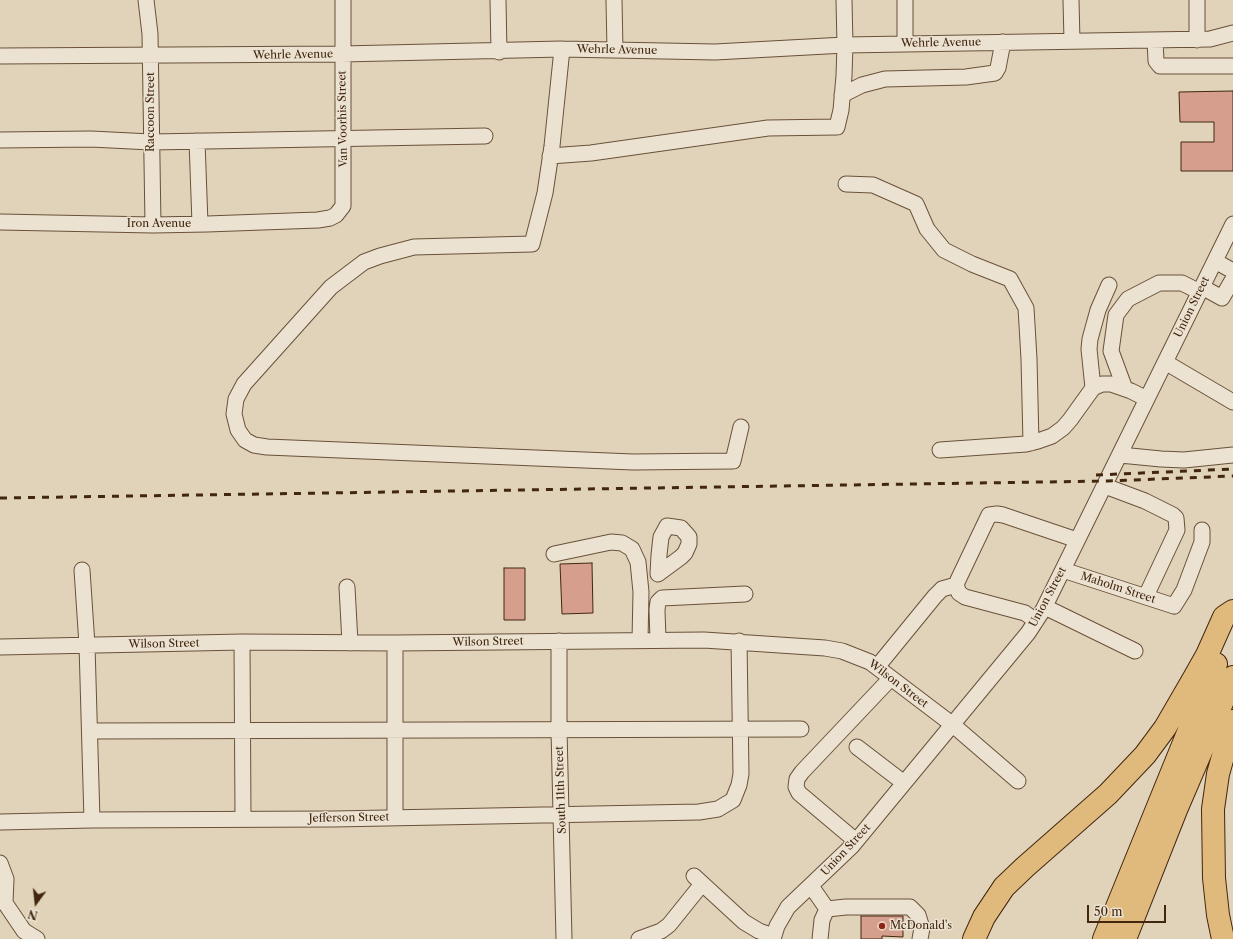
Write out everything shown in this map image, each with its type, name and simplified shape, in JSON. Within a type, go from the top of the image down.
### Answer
[{"type":"highway","points":[[974,939],[984,917],[1004,887],[1024,867],[1108,794],[1145,755],[1165,728],[1201,666],[1224,617],[1233,611]]},
{"type":"highway","points":[[1104,939],[1233,622]]},
{"type":"highway","points":[[1125,939],[1176,810],[1233,677]]},
{"type":"highway","points":[[1223,939],[1218,915],[1214,878],[1213,809],[1218,774],[1233,721]]},
{"type":"street","name":"Raccoon Street","points":[[146,0],[151,56],[153,225]]},
{"type":"street","name":"Van Voorhis Street","points":[[318,220],[330,218],[336,215],[343,206],[342,0]]},
{"type":"street","points":[[498,0],[499,52]]},
{"type":"street","points":[[614,0],[615,50]]},
{"type":"street","points":[[550,156],[591,153],[768,128],[837,127],[841,110],[845,45],[844,0]]},
{"type":"street","points":[[905,0],[905,44]]},
{"type":"street","points":[[1071,0],[1072,41]]},
{"type":"street","points":[[1197,0],[1197,40]]},
{"type":"street","name":"Wehrle Avenue","points":[[0,56],[342,54],[499,52],[562,49],[715,52],[845,45],[1197,40],[1231,36]]},
{"type":"street","points":[[1155,40],[1156,61],[1160,66],[1233,66]]},
{"type":"street","points":[[842,95],[862,85],[884,78],[966,77],[995,73],[998,68],[1003,42]]},
{"type":"street","points":[[562,49],[545,193],[532,244],[414,247],[364,262],[331,287],[244,384],[236,400],[234,414],[238,430],[246,440],[254,444],[267,447],[633,462],[733,461],[741,427]]},
{"type":"street","points":[[0,140],[91,139],[151,142],[485,136]]},
{"type":"street","points":[[197,141],[200,224]]},
{"type":"street","points":[[846,184],[873,185],[916,204],[926,229],[944,250],[972,264],[1010,279],[1026,308],[1031,442]]},
{"type":"street","name":"Iron Avenue","points":[[0,222],[153,225],[318,220]]},
{"type":"street","name":"Union Street","points":[[774,938],[777,926],[788,907],[856,841],[1028,633],[1045,607],[1233,224]]},
{"type":"street","points":[[1215,261],[1233,271]]},
{"type":"street","points":[[1125,389],[1111,351],[1116,315],[1128,299],[1160,283],[1182,283],[1222,298],[1233,279]]},
{"type":"street","points":[[1093,388],[1089,349],[1090,339],[1098,310],[1109,285]]},
{"type":"street","points":[[1165,362],[1233,402]]},
{"type":"street","points":[[940,450],[1031,442],[1052,436],[1063,428],[1070,420],[1093,388],[1102,384],[1112,384],[1147,399]]},
{"type":"street","points":[[1120,455],[1184,460],[1233,455]]},
{"type":"street","points":[[1105,486],[1145,501],[1176,518],[1177,530],[1146,596]]},
{"type":"street","points":[[1036,621],[1025,613],[965,597],[959,593],[956,585],[989,515],[1003,515],[1077,540]]},
{"type":"street","name":"Maholm Street","points":[[1063,570],[1174,606],[1184,590],[1202,542],[1202,530]]},
{"type":"street","points":[[554,554],[611,542],[622,543],[632,549],[638,562],[641,592],[640,640]]},
{"type":"street","points":[[82,570],[87,645],[92,820]]},
{"type":"street","points":[[658,574],[658,640]]},
{"type":"street","points":[[877,667],[935,596],[942,589],[956,585]]},
{"type":"street","points":[[347,587],[350,643]]},
{"type":"street","points":[[658,602],[662,598],[745,594]]},
{"type":"street","points":[[1045,607],[1135,651]]},
{"type":"street","name":"Wilson Street","points":[[0,647],[242,642],[395,643],[704,640],[739,641],[825,648],[842,651],[870,662],[953,725],[1018,781]]},
{"type":"street","name":"South 11th Street","points":[[559,641],[559,730],[564,939]]},
{"type":"street","name":"Jefferson Street","points":[[0,822],[395,818],[699,812],[718,809],[733,800],[739,785],[741,774],[739,641]]},
{"type":"street","points":[[242,642],[243,819]]},
{"type":"street","points":[[395,643],[395,818]]},
{"type":"street","points":[[856,841],[799,793],[796,787],[797,779],[891,678]]},
{"type":"street","points":[[90,731],[801,729]]},
{"type":"street","points":[[857,747],[904,783]]},
{"type":"street","points":[[0,863],[6,879],[3,901],[24,931],[37,939]]},
{"type":"street","points":[[639,939],[661,931],[669,924],[698,880],[744,922],[774,938]]},
{"type":"street","points":[[811,886],[827,909]]},
{"type":"street","points":[[827,909],[846,907],[910,907],[918,915],[922,928],[920,939]]},
{"type":"street","points":[[820,939],[822,920],[827,909]]},
{"type":"building","points":[[1233,91],[1233,171],[1181,171],[1181,142],[1214,142],[1214,122],[1180,122],[1179,92]]},
{"type":"building","points":[[592,563],[593,613],[562,614],[560,564]]},
{"type":"building","points":[[504,568],[525,568],[525,620],[504,620]]},
{"type":"building","name":"McDonald's","points":[[861,916],[903,916],[903,937],[882,936],[882,939],[861,939]]},
{"type":"railway","points":[[1096,475],[1233,469]]},
{"type":"railway","points":[[0,498],[1107,481],[1233,476]]},
{"type":"place","name":"McDonald's","points":[[882,926]]}]
